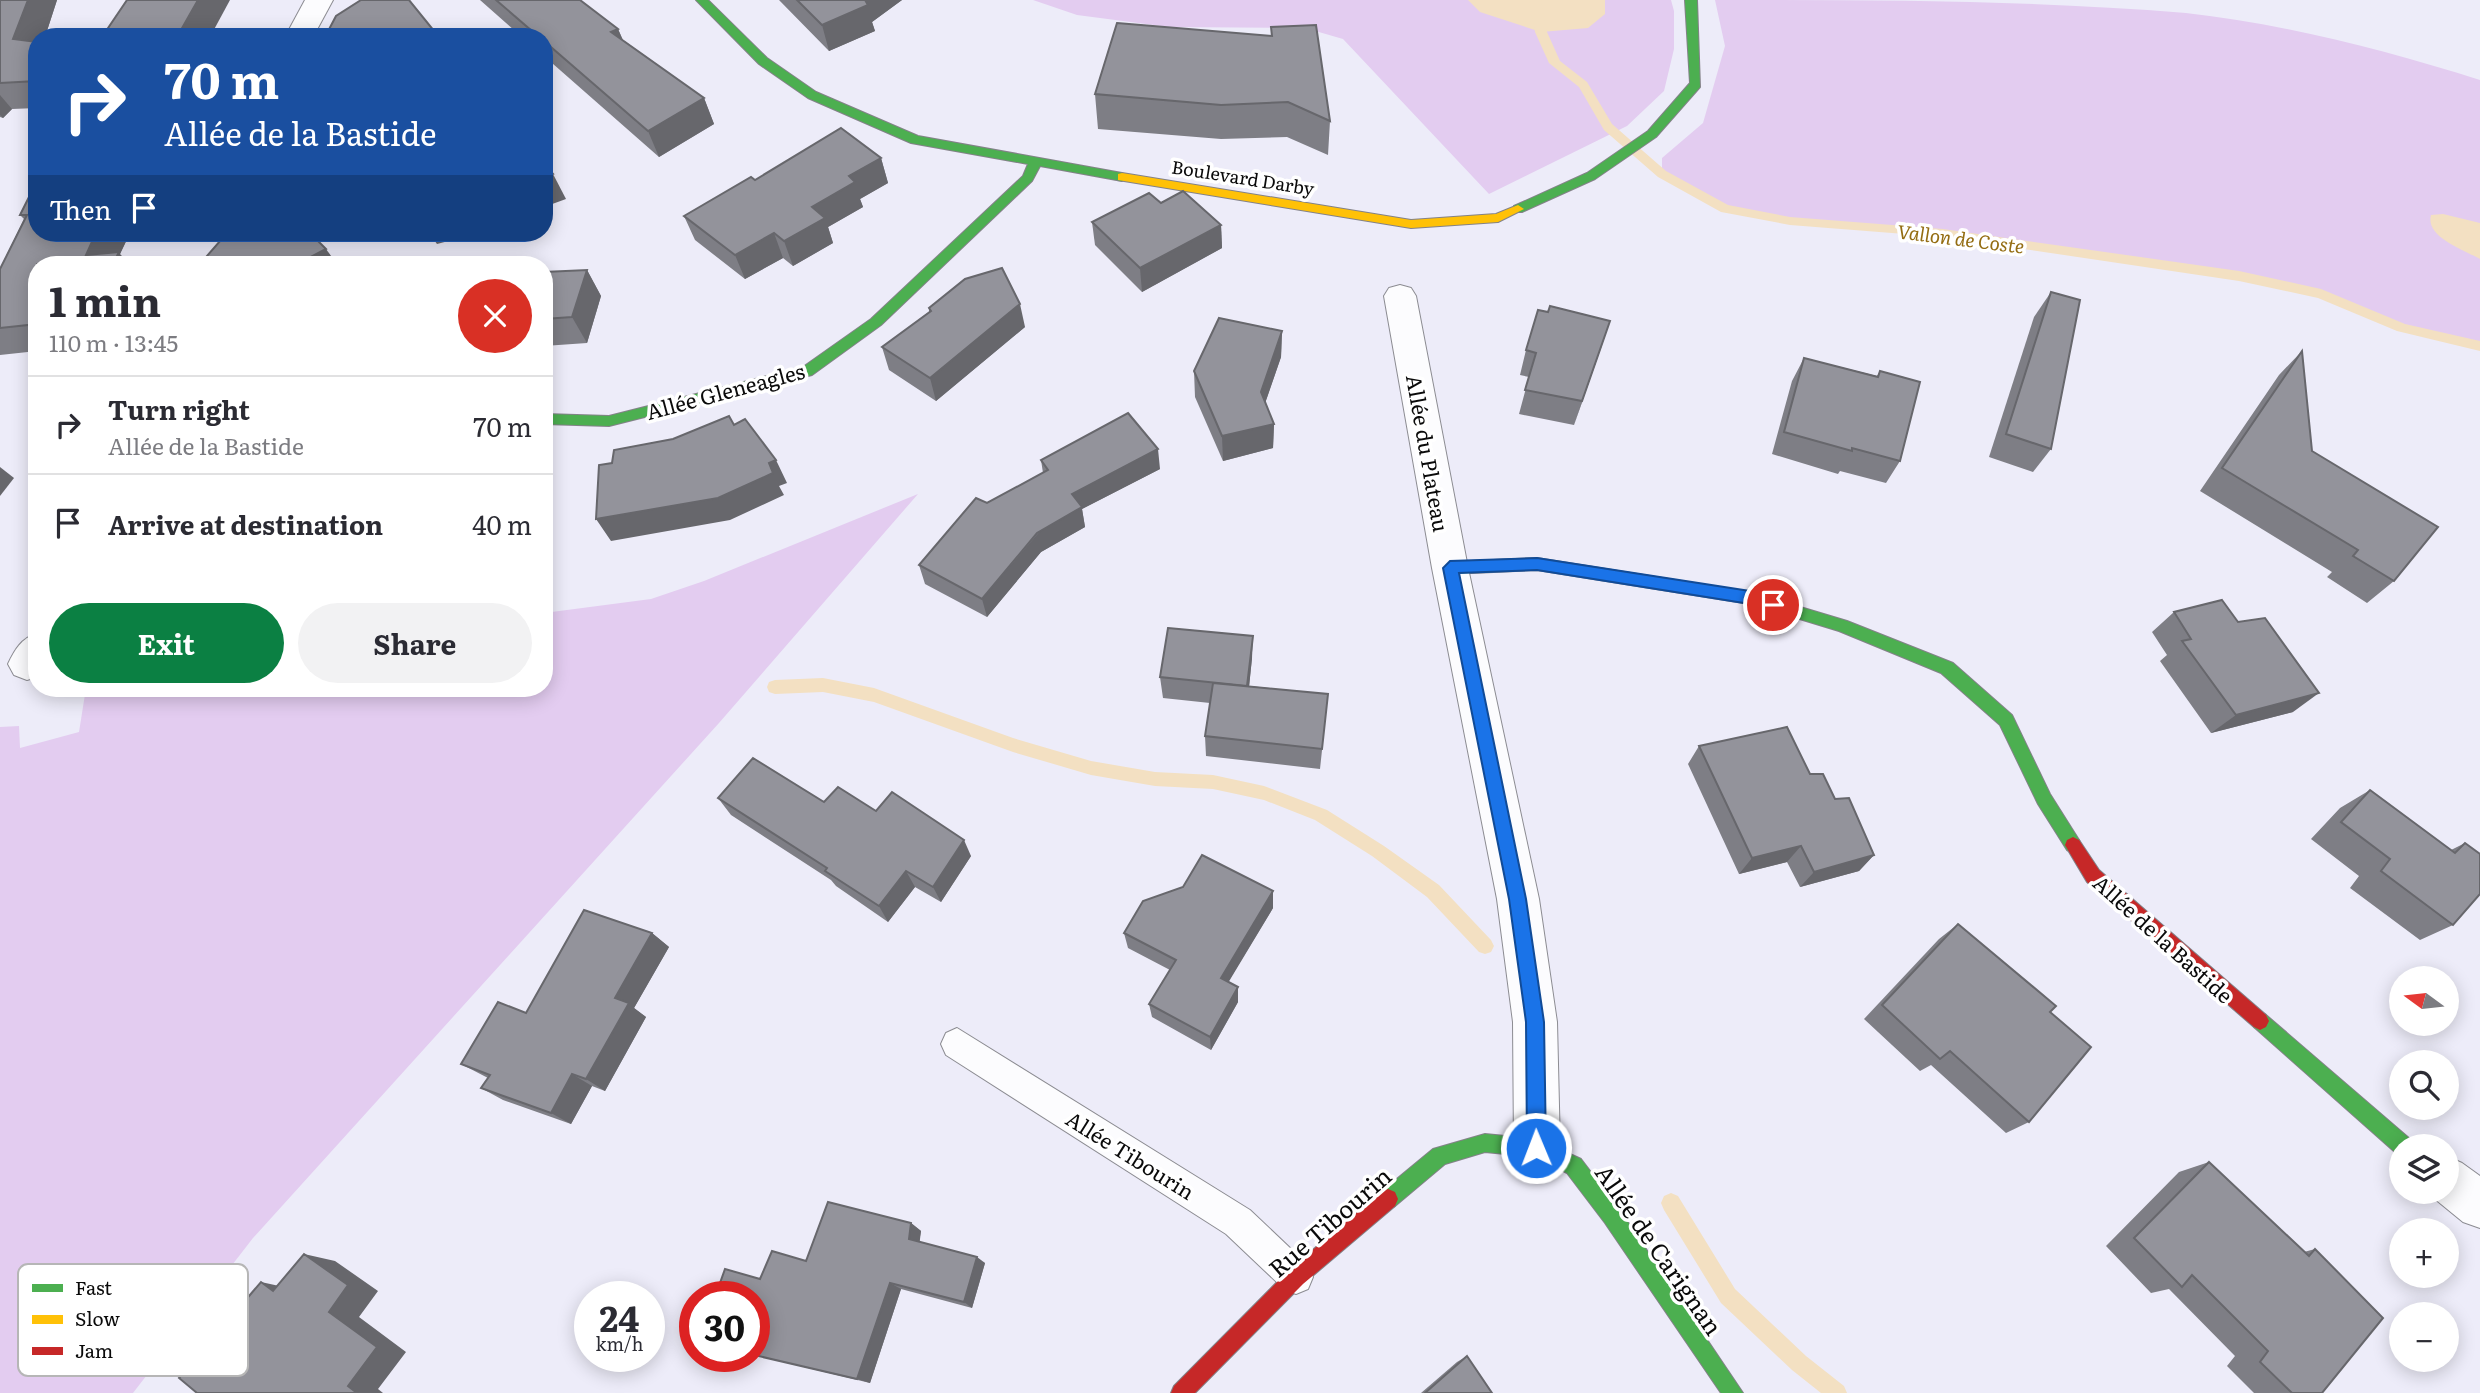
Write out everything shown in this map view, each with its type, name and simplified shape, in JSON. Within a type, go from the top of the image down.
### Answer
[{"type":"street","points":[[304,28],[319,0]]},
{"type":"street","name":"Boulevard Darby","points":[[702,0],[763,61],[812,95],[915,140],[1035,163],[1411,224],[1498,218],[1591,176],[1652,134],[1696,85],[1691,0]]},
{"type":"street","name":"Allée Gleneagles","points":[[553,419],[609,421],[807,371],[876,323],[1028,178],[1035,163]]},
{"type":"street","name":"Allée du Plateau","points":[[1400,296],[1450,568],[1518,899],[1535,1022],[1536,1148]]},
{"type":"street","name":"Allée de la Bastide","points":[[1450,568],[1537,564],[1750,598],[1842,626],[1947,668],[2006,720],[2044,799],[2093,876],[2389,1135]]},
{"type":"street","name":"Rue Tibourin","points":[[1181,1393],[1296,1277],[1440,1156],[1485,1143],[1536,1148]]},
{"type":"street","name":"Allée de Carignan","points":[[1536,1148],[1574,1166],[1612,1216],[1733,1393]]},
{"type":"street","points":[[2459,1189],[2480,1205]]},
{"type":"lane","name":"Allée Tibourin","points":[[957,1044],[1238,1222],[1296,1277]]},
{"type":"shaded area","points":[[1033,0],[1671,0],[1674,11],[1674,49],[1664,91],[1627,126],[1489,194],[1343,39],[1305,28],[1169,27],[1077,15]]},
{"type":"shaded area","points":[[1468,0],[1605,0],[1605,14],[1588,28],[1541,32],[1480,12]]},
{"type":"shaded area","points":[[1715,0],[2010,3],[2186,13],[2334,39],[2480,80],[2480,346],[2402,328],[2321,294],[2239,276],[2029,244],[1867,226],[1790,221],[1725,209],[1662,174],[1662,158],[1703,123],[1725,46]]},
{"type":"shaded area","points":[[2443,214],[2480,223],[2480,259],[2447,242],[2434,230],[2431,215]]},
{"type":"shaded area","points":[[918,494],[719,723],[253,1238],[233,1264],[18,1264],[18,1376],[146,1376],[133,1393],[0,1393],[0,727],[19,726],[20,748],[79,732],[85,697],[553,697],[553,612],[651,599],[704,581]]},
{"type":"building","points":[[0,0],[28,0],[13,39],[28,41],[28,81],[0,83]]},
{"type":"building","points":[[127,0],[198,0],[182,28],[108,28]]},
{"type":"building","points":[[361,0],[409,0],[432,28],[330,28],[336,16]]},
{"type":"building","points":[[496,0],[580,0],[618,29],[611,32],[704,98],[648,131],[553,49],[553,28],[529,28]]},
{"type":"building","points":[[797,0],[865,0],[868,5],[822,25]]},
{"type":"building","points":[[1117,23],[1272,36],[1271,27],[1316,25],[1330,121],[1288,102],[1221,105],[1095,94]]},
{"type":"building","points":[[841,128],[881,158],[849,176],[855,182],[812,207],[825,218],[784,241],[774,233],[735,255],[684,216],[751,177],[755,180]]},
{"type":"building","points":[[1183,191],[1221,225],[1140,268],[1092,222],[1149,193],[1161,203]]},
{"type":"building","points":[[28,199],[28,242],[92,242],[86,255],[119,252],[117,256],[28,256],[28,325],[0,328],[0,269],[27,215],[20,215]]},
{"type":"building","points":[[219,242],[319,242],[326,249],[312,256],[207,256]]},
{"type":"building","points":[[1002,268],[1020,304],[930,378],[882,347],[931,311],[929,308],[965,279]]},
{"type":"building","points":[[587,270],[572,317],[553,318],[553,272]]},
{"type":"building","points":[[2051,292],[2080,300],[2051,449],[2006,434]]},
{"type":"building","points":[[1550,306],[1610,321],[1582,401],[1525,390],[1536,353],[1526,350],[1538,310],[1548,312]]},
{"type":"building","points":[[1219,318],[1282,331],[1261,392],[1274,424],[1222,436],[1194,371]]},
{"type":"building","points":[[2302,351],[2312,451],[2438,527],[2394,581],[2353,556],[2358,550],[2222,468]]},
{"type":"building","points":[[1804,358],[1878,377],[1880,371],[1920,382],[1900,461],[1784,432]]},
{"type":"building","points":[[1128,413],[1158,449],[1072,494],[1082,507],[1037,533],[982,599],[919,565],[976,498],[987,503],[1048,470],[1041,460]]},
{"type":"building","points":[[729,416],[734,425],[745,419],[776,460],[769,463],[773,473],[718,498],[596,519],[599,465],[612,463],[614,450],[673,439]]},
{"type":"building","points":[[2222,600],[2238,622],[2265,618],[2319,693],[2236,715],[2182,641],[2191,639],[2174,612]]},
{"type":"building","points":[[1168,628],[1253,636],[1247,686],[1160,677]]},
{"type":"building","points":[[1213,683],[1328,694],[1322,749],[1205,736]]},
{"type":"building","points":[[1787,727],[1810,774],[1823,774],[1835,799],[1849,798],[1874,855],[1814,872],[1801,846],[1752,858],[1699,746]]},
{"type":"building","points":[[753,758],[824,802],[838,787],[876,811],[892,792],[964,840],[933,887],[906,871],[879,906],[825,871],[827,868],[718,798]]},
{"type":"building","points":[[2370,790],[2455,853],[2465,843],[2480,854],[2480,894],[2453,925],[2381,871],[2390,859],[2341,822]]},
{"type":"building","points":[[1202,855],[1273,891],[1221,978],[1238,987],[1210,1037],[1149,1004],[1176,960],[1124,933],[1143,901],[1183,887]]},
{"type":"building","points":[[584,910],[652,933],[615,998],[629,1003],[586,1079],[572,1074],[551,1113],[481,1088],[490,1075],[461,1064],[498,1002],[526,1013]]},
{"type":"building","points":[[1958,924],[2056,1006],[2050,1012],[2091,1047],[2029,1122],[1950,1051],[1940,1059],[1882,1005]]},
{"type":"building","points":[[2209,1162],[2309,1256],[2315,1249],[2383,1318],[2322,1393],[2292,1393],[2260,1362],[2268,1351],[2192,1275],[2182,1287],[2134,1238]]},
{"type":"building","points":[[828,1202],[911,1223],[909,1239],[977,1257],[964,1302],[890,1283],[857,1379],[770,1359],[770,1281],[721,1281],[725,1269],[760,1279],[772,1251],[806,1261]]},
{"type":"building","points":[[304,1254],[348,1285],[329,1312],[377,1347],[348,1386],[357,1393],[197,1393],[179,1378],[248,1376],[248,1297],[261,1282],[273,1291]]},
{"type":"building","points":[[1467,1356],[1492,1393],[1425,1393]]},
{"type":"waterway","name":"Vallon de Coste","points":[[1535,0],[1541,32],[1555,63],[1583,85],[1608,127],[1662,174],[1725,209],[1790,221],[1943,233],[2239,276],[2321,294],[2402,328],[2480,346]]},
{"type":"waterway","points":[[775,687],[823,685],[874,695],[1013,745],[1091,768],[1155,779],[1213,782],[1264,793],[1321,815],[1378,851],[1433,891],[1485,946]]},
{"type":"waterway","points":[[1671,1203],[1728,1296],[1799,1363],[1837,1393]]},
{"type":"traffic: fast","points":[[702,0],[763,61],[812,95],[915,140],[1122,177]]},
{"type":"traffic: fast","points":[[1518,209],[1591,176],[1652,134],[1696,84],[1691,0]]},
{"type":"traffic: fast","points":[[553,419],[609,421],[807,371],[876,322],[1028,178],[1035,163]]},
{"type":"traffic: fast","points":[[1450,568],[1537,564],[1750,598],[1842,626],[1947,668],[2006,720],[2044,799],[2073,845]]},
{"type":"traffic: fast","points":[[2260,1021],[2389,1134]]},
{"type":"traffic: fast","points":[[1388,1199],[1440,1156],[1485,1143],[1537,1148],[1574,1166],[1612,1216],[1733,1393]]},
{"type":"traffic: slow","points":[[1122,177],[1411,224],[1498,218],[1518,209]]},
{"type":"traffic: jam","points":[[2073,845],[2093,876],[2260,1021]]},
{"type":"traffic: jam","points":[[1181,1393],[1296,1277],[1388,1199]]},
{"type":"route","points":[[1536,1148],[1535,1022],[1518,899],[1450,568],[1537,564],[1750,598],[1773,605]]}]
